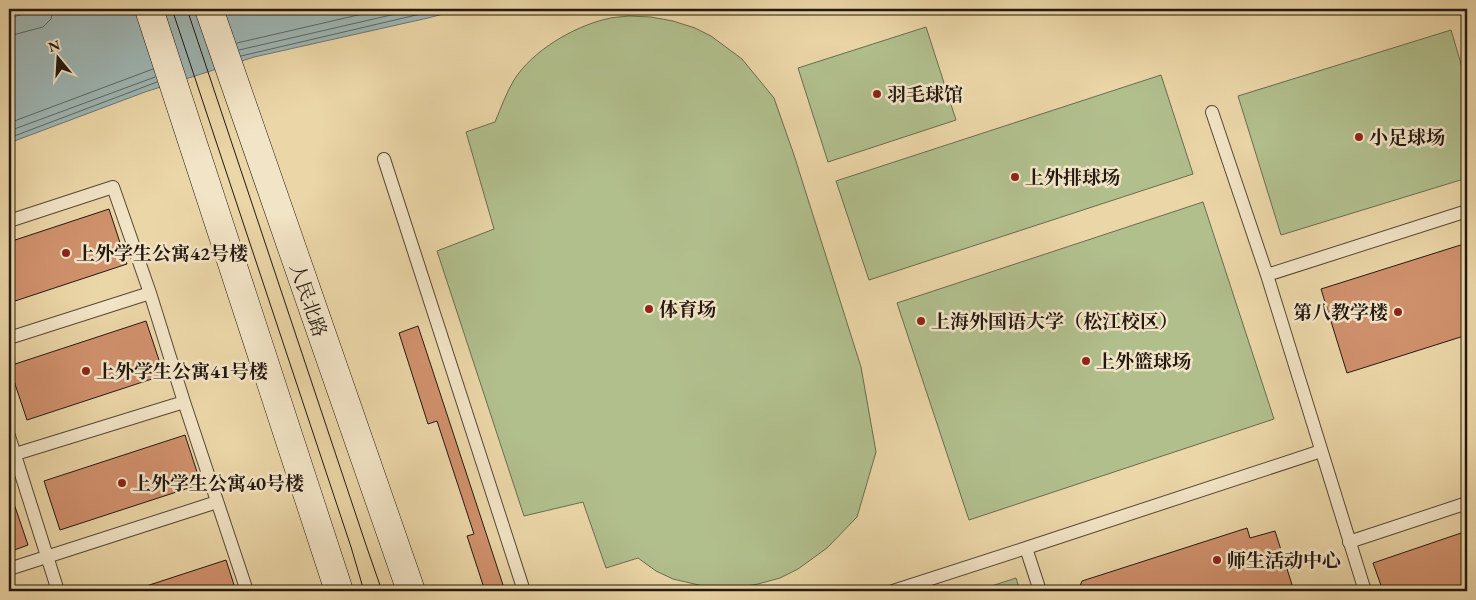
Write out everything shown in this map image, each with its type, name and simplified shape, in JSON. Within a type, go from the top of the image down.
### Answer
[{"type":"main road","points":[[149,9],[339,591]]},
{"type":"main road","name":"人民北路","points":[[209,9],[411,591]]},
{"type":"lane","points":[[1212,112],[1267,275],[1365,591]]},
{"type":"lane","points":[[384,159],[524,591]]},
{"type":"lane","points":[[9,221],[113,187],[150,293],[247,591]]},
{"type":"lane","points":[[1267,275],[1467,211]]},
{"type":"lane","points":[[9,338],[150,293]]},
{"type":"lane","points":[[12,455],[184,402]]},
{"type":"lane","points":[[9,436],[12,455],[58,591]]},
{"type":"lane","points":[[892,591],[1321,451]]},
{"type":"lane","points":[[9,569],[217,502]]},
{"type":"lane","points":[[1350,542],[1467,504]]},
{"type":"lane","points":[[1026,548],[1040,591]]},
{"type":"green space","name":"体育场","points":[[629,16],[673,21],[695,28],[711,36],[742,59],[774,98],[861,367],[876,452],[857,517],[827,548],[798,569],[780,578],[758,584],[736,588],[703,586],[673,579],[656,571],[638,558],[606,568],[583,502],[524,516],[437,251],[494,229],[466,132],[495,122],[514,80],[531,59],[542,50],[580,28],[609,18]]},
{"type":"green space","name":"羽毛球馆","points":[[926,27],[956,120],[828,162],[798,68]]},
{"type":"green space","name":"小足球场","points":[[1451,30],[1467,84],[1467,178],[1281,235],[1238,96]]},
{"type":"green space","name":"上外排球场","points":[[1161,75],[1193,174],[869,280],[836,181]]},
{"type":"green space","name":"上外篮球场","points":[[1203,202],[1274,419],[969,520],[897,303]]},
{"type":"green space","points":[[1016,578],[1020,591],[976,591]]},
{"type":"water","points":[[42,9],[462,9],[254,57],[145,92],[9,143],[9,18]]},
{"type":"building","name":"上外学生公寓42号楼","points":[[109,209],[127,264],[9,303],[9,242]]},
{"type":"building","name":"第八教学楼","points":[[1467,243],[1467,335],[1347,373],[1321,289]]},
{"type":"building","name":"上外学生公寓41号楼","points":[[146,321],[164,375],[27,420],[9,366]]},
{"type":"building","points":[[418,326],[505,591],[485,591],[467,536],[474,534],[437,421],[428,424],[399,333]]},
{"type":"building","name":"上外学生公寓40号楼","points":[[185,435],[201,484],[60,530],[44,481]]},
{"type":"building","points":[[9,489],[28,545],[9,552]]},
{"type":"building","name":"师生活动中心","points":[[1247,528],[1250,538],[1275,531],[1294,591],[1078,591],[1082,581]]},
{"type":"building","points":[[1467,531],[1467,591],[1383,591],[1373,563]]},
{"type":"building","points":[[226,560],[236,591],[131,591]]},
{"type":"tram line","points":[[172,9],[364,591]]},
{"type":"tram line","points":[[187,9],[382,591]]},
{"type":"place","name":"羽毛球馆","points":[[877,94]]},
{"type":"place","name":"小足球场","points":[[1359,137]]},
{"type":"place","name":"上外排球场","points":[[1015,177]]},
{"type":"place","name":"上外学生公寓42号楼","points":[[66,253]]},
{"type":"place","name":"体育场","points":[[649,309]]},
{"type":"place","name":"第八教学楼","points":[[1398,312]]},
{"type":"place","name":"上海外国语大学（松江校区）","points":[[921,321]]},
{"type":"place","name":"上外篮球场","points":[[1086,361]]},
{"type":"place","name":"上外学生公寓41号楼","points":[[86,371]]},
{"type":"place","name":"上外学生公寓40号楼","points":[[122,483]]},
{"type":"place","name":"师生活动中心","points":[[1217,560]]}]
